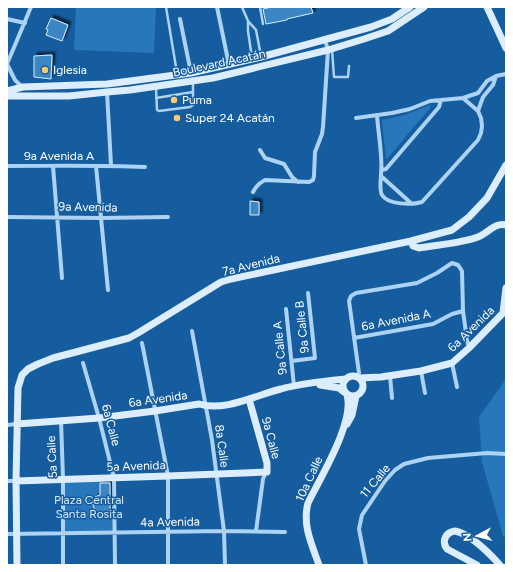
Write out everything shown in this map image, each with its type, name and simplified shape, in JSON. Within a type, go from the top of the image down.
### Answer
[{"type":"street","points":[[23,87],[15,80],[7,64],[31,7]]},
{"type":"street","points":[[217,7],[229,65]]},
{"type":"street","name":"Boulevard Acatán","points":[[7,91],[23,87],[107,84],[191,73],[261,57],[383,23],[410,7]]},
{"type":"street","name":"Boulevard Acatán","points":[[7,96],[68,96],[107,92],[193,81],[239,72],[330,49],[388,31],[424,7]]},
{"type":"street","points":[[487,7],[506,48]]},
{"type":"street","points":[[7,19],[25,23]]},
{"type":"street","points":[[180,19],[191,73]]},
{"type":"street","points":[[253,192],[256,186],[265,180],[309,182],[313,180],[315,152],[323,127],[330,49],[325,40]]},
{"type":"street","points":[[356,118],[410,109],[430,101],[463,98],[478,93],[487,80],[506,74]]},
{"type":"street","points":[[478,111],[483,97],[493,85],[496,76]]},
{"type":"street","points":[[107,92],[111,165],[145,167]]},
{"type":"street","points":[[478,93],[483,97]]},
{"type":"street","points":[[377,115],[382,170],[380,191],[386,199],[391,202],[413,204],[422,202],[478,140],[482,126],[481,118],[478,111],[463,98]]},
{"type":"street","points":[[382,170],[386,169],[434,113],[439,107],[441,100]]},
{"type":"street","points":[[260,150],[264,158],[284,164],[292,177],[299,182]]},
{"type":"street","name":"9a Avenida A","points":[[7,166],[111,165]]},
{"type":"street","name":"7a Avenida","points":[[17,565],[16,481],[18,388],[20,379],[24,372],[53,358],[128,338],[221,282],[447,232],[456,228],[469,217],[491,192],[506,165]]},
{"type":"street","points":[[53,166],[62,278]]},
{"type":"street","points":[[96,166],[108,290]]},
{"type":"street","points":[[381,176],[413,204]]},
{"type":"street","name":"9a Avenida","points":[[7,217],[168,217]]},
{"type":"street","points":[[411,241],[414,247],[419,248],[476,237],[496,226],[501,224],[506,225]]},
{"type":"street","points":[[359,375],[350,376],[345,379],[342,385],[345,393],[356,396],[361,393],[363,387],[359,375],[349,301],[351,296],[356,293],[417,283],[437,273],[452,263],[458,265],[462,271],[463,311],[469,348]]},
{"type":"street","name":"6a Avenida","points":[[359,375],[381,377],[390,376],[421,371],[452,363],[500,317],[504,310],[506,288]]},
{"type":"street","name":"9a Calle B","points":[[292,361],[315,358],[308,293]]},
{"type":"street","name":"9a Calle A","points":[[286,309],[294,386]]},
{"type":"street","name":"6a Avenida A","points":[[354,338],[433,324],[452,314],[463,311]]},
{"type":"street","name":"8a Calle","points":[[192,331],[206,406],[216,474],[224,531],[225,565]]},
{"type":"street","points":[[142,343],[168,476],[168,565]]},
{"type":"street","name":"6a Calle","points":[[83,363],[114,478],[114,565]]},
{"type":"street","points":[[452,363],[457,387]]},
{"type":"street","points":[[421,371],[425,393]]},
{"type":"street","points":[[390,376],[392,398]]},
{"type":"street","name":"6a Avenida","points":[[363,387],[381,377]]},
{"type":"street","name":"6a Avenida","points":[[7,425],[155,412],[199,404],[206,406],[218,406],[308,383],[345,379]]},
{"type":"street","name":"6a Avenida","points":[[308,383],[335,387],[345,393]]},
{"type":"street","name":"10a Calle","points":[[344,427],[349,404],[345,393]]},
{"type":"street","name":"10a Calle","points":[[319,565],[307,528],[308,503],[333,454],[344,427],[352,414],[356,396]]},
{"type":"street","name":"9a Calle","points":[[249,399],[267,462],[266,472],[263,479],[256,530]]},
{"type":"street","name":"5a Calle","points":[[60,420],[63,480],[64,565]]},
{"type":"street","name":"11 Calle","points":[[366,565],[359,529],[362,515],[385,481],[395,470],[404,464],[428,458],[487,453],[506,454]]},
{"type":"street","name":"5a Avenida","points":[[7,481],[266,472]]},
{"type":"street","name":"4a Avenida","points":[[7,534],[114,534],[256,530],[285,532]]},
{"type":"street","points":[[477,565],[448,550],[445,546],[445,538],[448,534],[452,531],[459,532],[480,545],[500,565]]},
{"type":"lane","points":[[166,7],[177,75]]},
{"type":"lane","points":[[242,7],[248,21],[256,30],[261,57]]},
{"type":"lane","points":[[260,7],[264,24]]},
{"type":"lane","points":[[248,21],[252,59]]},
{"type":"lane","points":[[330,49],[334,77],[348,77],[349,66]]},
{"type":"lane","points":[[156,86],[156,98],[159,111],[190,107],[193,105],[193,81]]},
{"type":"lane","points":[[156,98],[193,92]]},
{"type":"green space","points":[[76,7],[156,7],[154,53],[74,50]]},
{"type":"green space","points":[[430,105],[430,108],[386,159],[382,120],[405,115]]},
{"type":"green space","points":[[506,379],[506,538],[503,536],[482,462],[479,417]]},
{"type":"green space","name":"Plaza Central Santa Rosita","points":[[114,478],[114,533],[63,535],[63,479]]},
{"type":"building","points":[[272,7],[311,7],[313,13],[266,24],[263,9]]},
{"type":"building","points":[[51,18],[68,25],[62,41],[46,35],[48,30],[46,29]]},
{"type":"building","points":[[52,55],[51,79],[34,77],[34,56]]},
{"type":"building","points":[[250,201],[259,202],[259,215],[250,215]]},
{"type":"building","points":[[100,483],[110,483],[110,511],[96,515],[92,501],[96,500],[95,497],[100,495]]},
{"type":"place","name":"Iglesia","points":[[45,70]]},
{"type":"place","name":"Puma","points":[[174,100]]},
{"type":"place","name":"Super 24 Acatán","points":[[177,118]]}]
